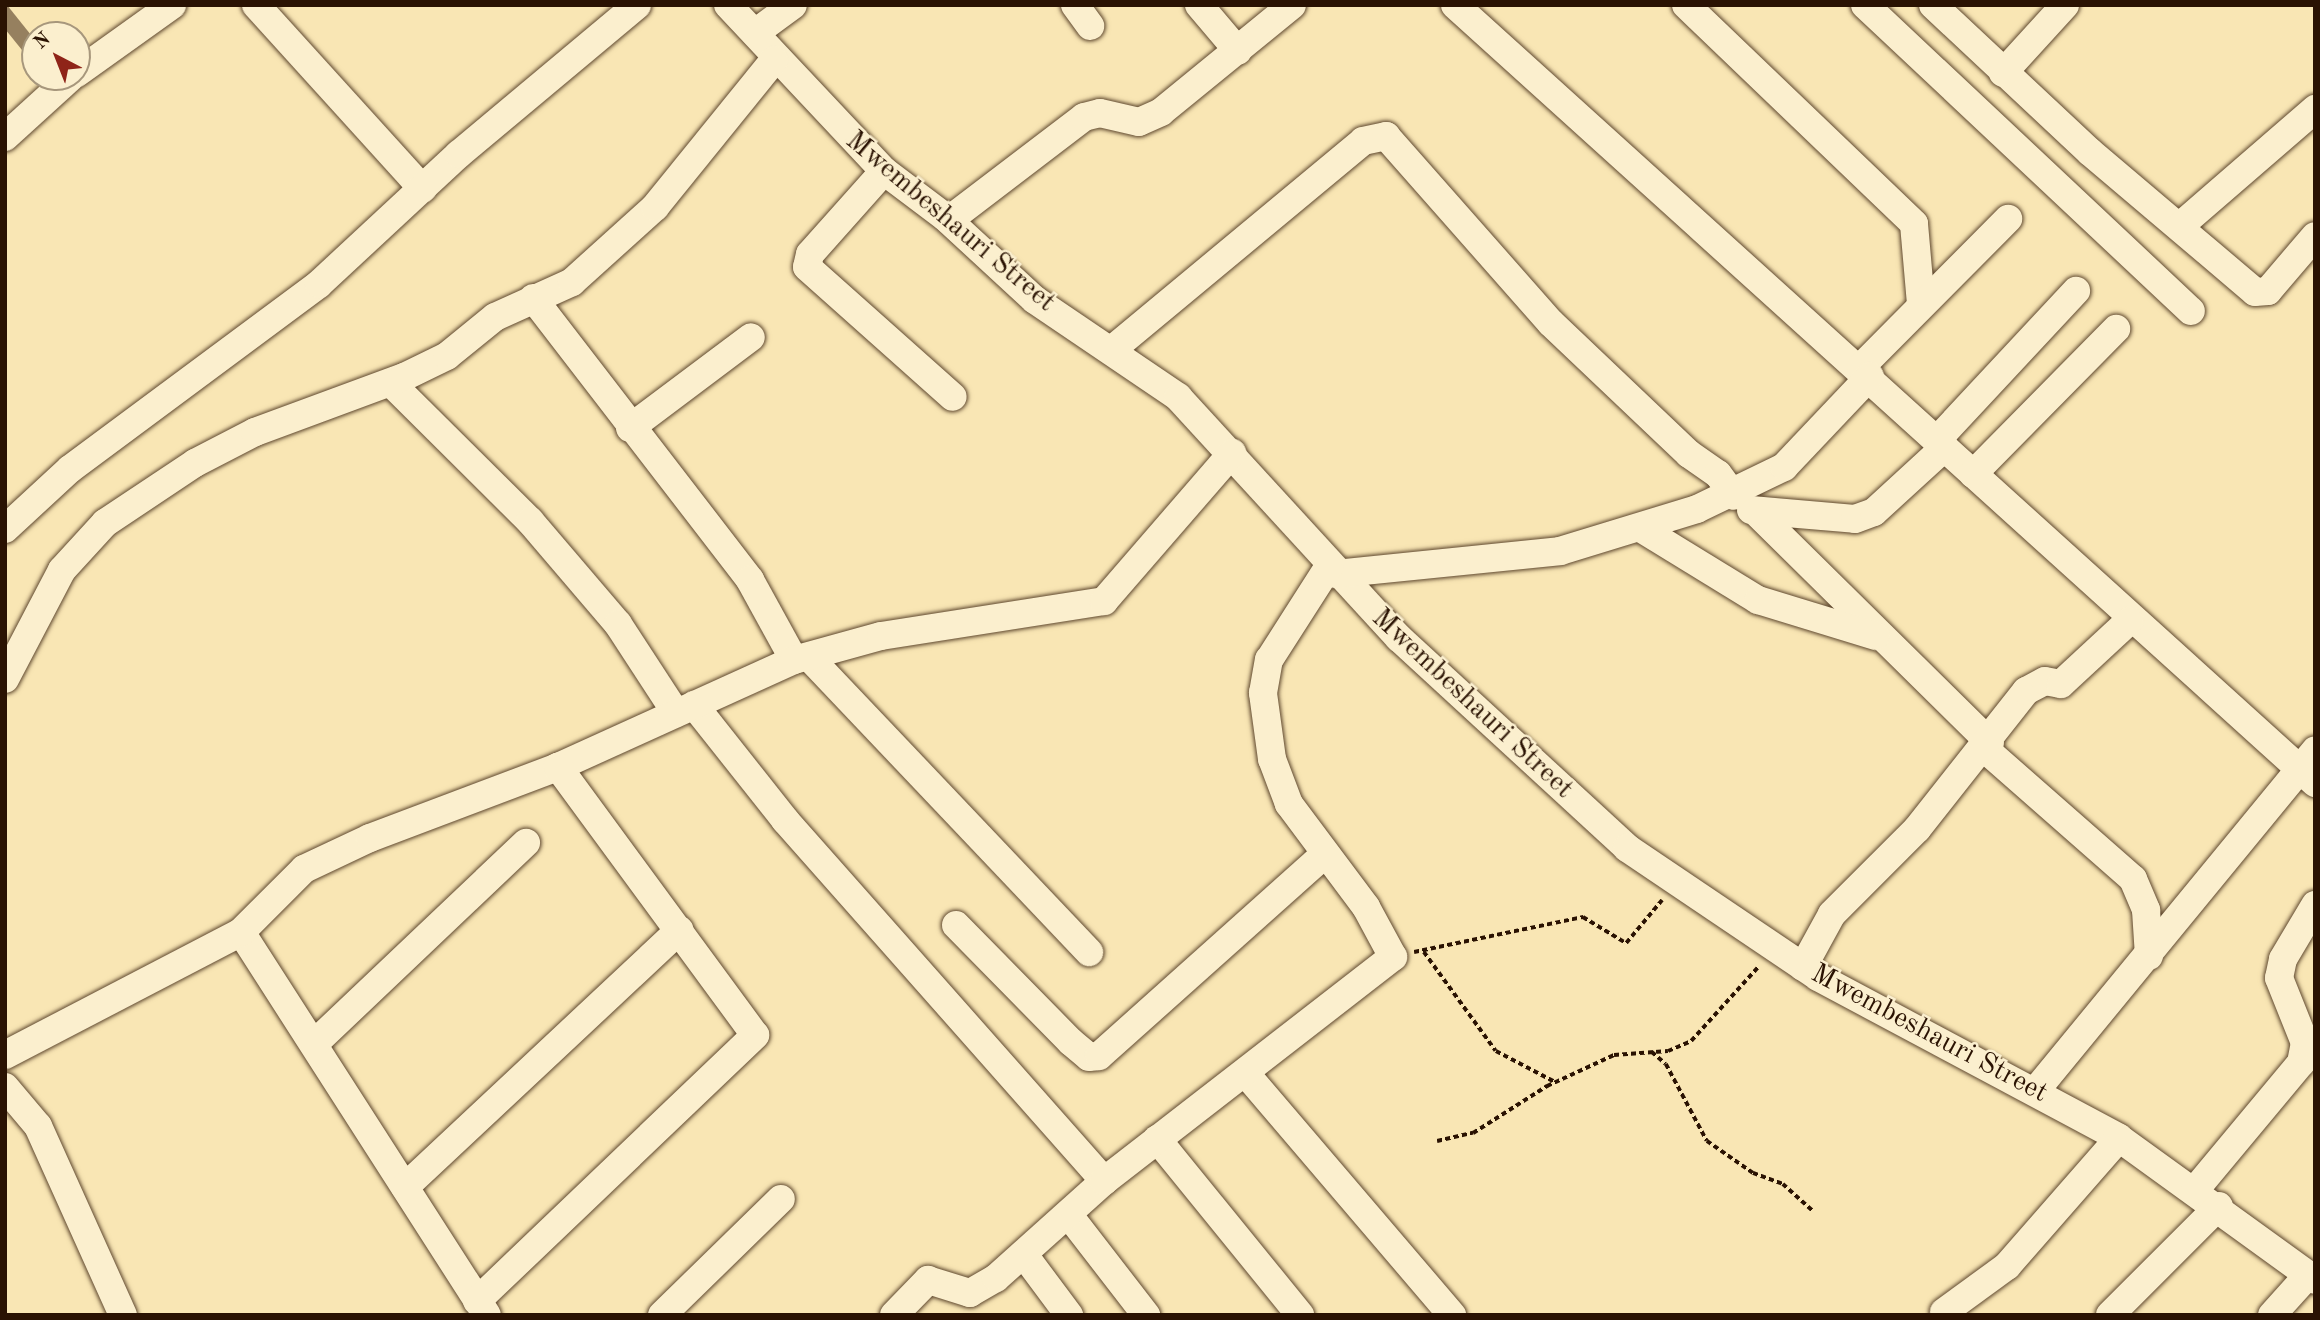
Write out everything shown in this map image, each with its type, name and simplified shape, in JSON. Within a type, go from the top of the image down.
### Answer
[{"type":"street","points":[[91,63],[172,5]]},
{"type":"street","points":[[5,529],[70,469],[318,284],[423,189],[637,5]]},
{"type":"street","name":"Mwembeshauri Street","points":[[728,5],[755,33],[774,60],[884,171],[949,220],[1035,300],[1114,348],[1178,397],[1232,453],[1332,570],[1628,848],[1674,882],[1803,967],[1941,1045],[2037,1089],[2119,1138],[2219,1206],[2312,1277]]},
{"type":"street","points":[[755,33],[793,5]]},
{"type":"street","points":[[1199,5],[1238,51]]},
{"type":"street","points":[[949,220],[1065,127],[1100,113],[1139,122],[1238,51],[1292,5]]},
{"type":"street","points":[[1455,5],[1866,371],[2129,621],[2306,778]]},
{"type":"street","points":[[1686,5],[1914,224],[1921,304]]},
{"type":"street","points":[[1866,5],[2191,310]]},
{"type":"street","points":[[1933,5],[2003,73],[2261,293],[2315,236]]},
{"type":"street","points":[[2003,73],[2065,5]]},
{"type":"street","points":[[267,9],[423,189]]},
{"type":"street","points":[[5,679],[62,570],[80,543],[115,516],[255,432],[390,383],[447,356],[495,317],[604,259],[774,60]]},
{"type":"street","points":[[5,137],[56,91]]},
{"type":"street","points":[[2180,226],[2315,108]]},
{"type":"street","points":[[1114,348],[1363,141],[1386,136],[1551,323],[1689,454],[1718,474],[1735,503],[1877,636],[1988,746],[2133,879],[2146,910],[2149,956]]},
{"type":"street","points":[[884,171],[810,254],[807,267],[953,397]]},
{"type":"street","points":[[894,1315],[924,1281],[970,1293],[1025,1256],[1104,1181],[1157,1139],[1247,1075],[1395,952],[1289,804],[1272,759],[1263,693],[1281,634],[1332,570],[1560,551],[1735,503],[1804,452],[1921,304],[2008,219]]},
{"type":"street","points":[[1735,503],[1855,519],[1874,512],[1941,443],[2076,291]]},
{"type":"street","points":[[533,298],[630,428],[750,580],[802,658],[1089,952]]},
{"type":"street","points":[[1973,474],[2116,329]]},
{"type":"street","points":[[630,428],[751,337]]},
{"type":"street","points":[[390,383],[530,521],[618,624],[685,709],[1104,1181]]},
{"type":"street","points":[[5,1055],[242,933],[304,869],[370,838],[558,767],[802,658],[881,636],[1104,601],[1232,453]]},
{"type":"street","points":[[1642,529],[1758,600],[1877,636]]},
{"type":"street","points":[[1803,967],[1832,914],[1988,746],[2026,691],[2045,681],[2061,684],[2129,621]]},
{"type":"street","points":[[2037,1089],[2149,956],[2306,778],[2315,750]]},
{"type":"street","points":[[242,933],[315,1043],[482,1308],[753,1041],[754,1029],[558,767]]},
{"type":"street","points":[[315,1043],[526,843]]},
{"type":"street","points":[[956,925],[1071,1042],[1089,1057],[1099,1056],[1325,855]]},
{"type":"street","points":[[2195,1190],[2301,1063],[2305,1043],[2279,978],[2283,958],[2315,905]]},
{"type":"street","points":[[405,1187],[680,930]]},
{"type":"street","points":[[1247,1075],[1452,1315]]},
{"type":"street","points":[[5,1087],[38,1126],[123,1315]]},
{"type":"street","points":[[1944,1312],[2007,1266],[2119,1138]]},
{"type":"street","points":[[1157,1139],[1300,1315]]},
{"type":"street","points":[[662,1315],[781,1199]]},
{"type":"street","points":[[2110,1315],[2219,1206]]},
{"type":"street","points":[[1068,1214],[1146,1315]]},
{"type":"street","points":[[1025,1256],[1069,1315]]},
{"type":"street","points":[[2272,1315],[2312,1277]]},
{"type":"path","points":[[1395,952],[1423,952],[1449,941],[1509,937],[1583,917],[1626,943],[1674,882]]},
{"type":"path","points":[[1437,1141],[1473,1133],[1555,1082],[1614,1055],[1652,1052],[1691,1041],[1774,948]]},
{"type":"path","points":[[1423,952],[1496,1051],[1555,1082]]},
{"type":"path","points":[[1652,1052],[1666,1064],[1707,1141],[1753,1173],[1783,1184],[1814,1212]]},
{"type":"building","points":[[7,5],[21,22],[21,49],[5,29]]}]
